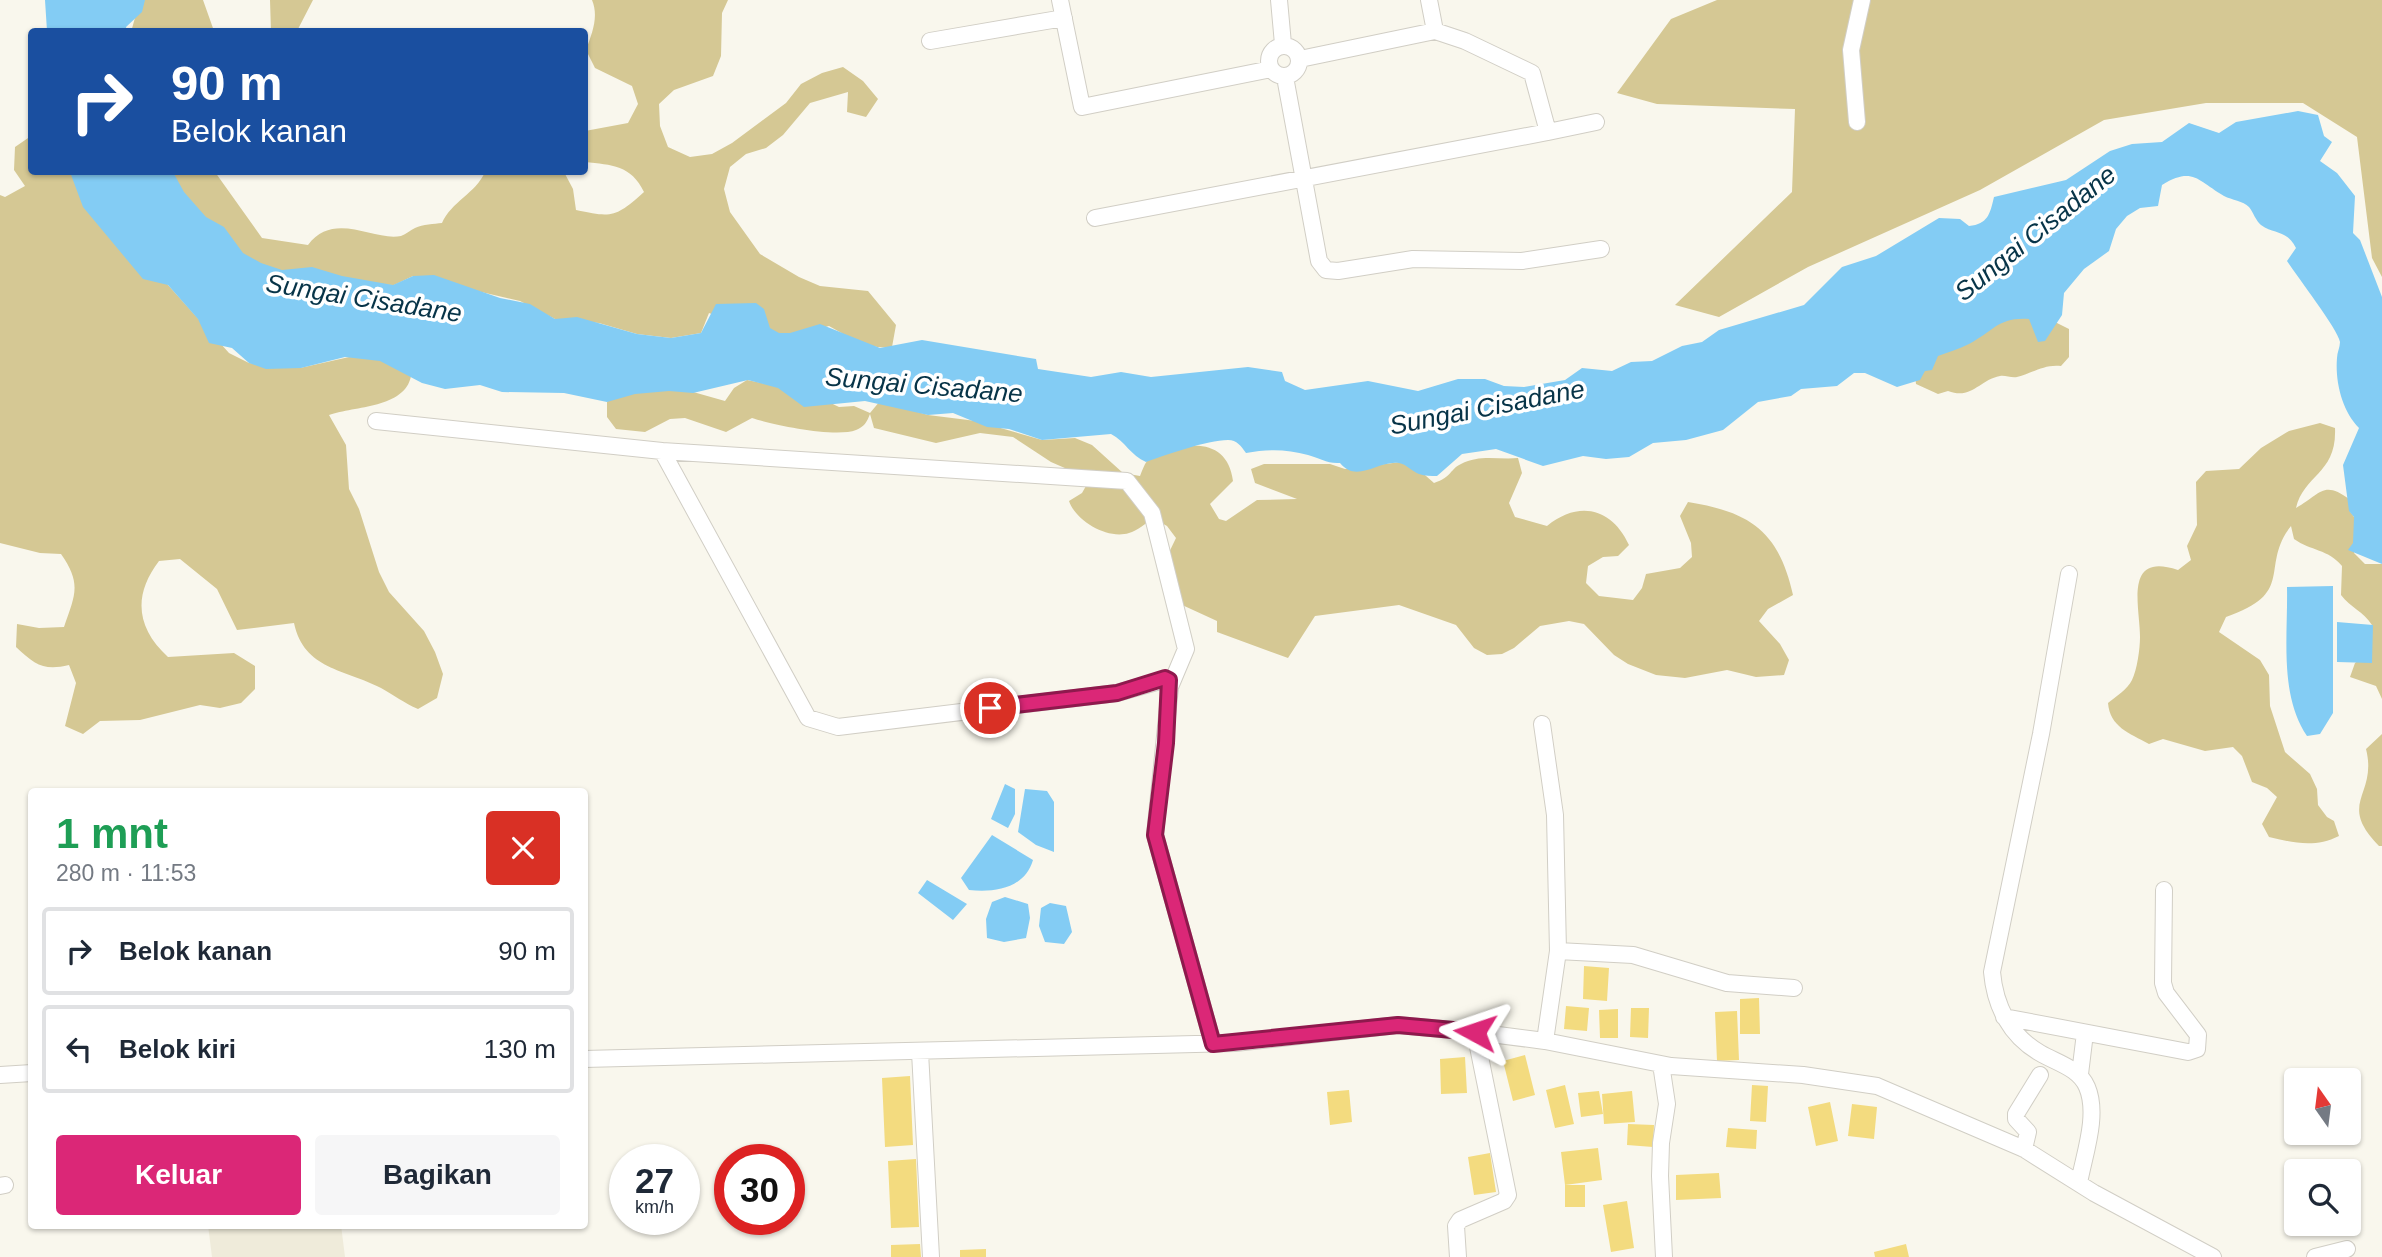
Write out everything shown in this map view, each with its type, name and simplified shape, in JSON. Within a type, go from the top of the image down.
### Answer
[{"type":"street","points":[[1060,0],[1082,107],[1297,69],[1300,59],[1297,52],[1283,44]]},
{"type":"street","points":[[1279,0],[1283,44]]},
{"type":"street","points":[[1429,0],[1435,31]]},
{"type":"street","points":[[1857,122],[1851,50],[1861,0]]},
{"type":"street","points":[[930,41],[1064,18]]},
{"type":"street","points":[[1300,59],[1435,31],[1465,41],[1532,73],[1548,132]]},
{"type":"street","points":[[1283,44],[1270,53],[1278,73],[1303,178],[1319,261],[1326,270],[1338,271],[1413,259],[1522,261],[1601,249]]},
{"type":"street","points":[[1095,218],[1597,122]]},
{"type":"street","points":[[376,422],[662,451],[1126,481],[1152,513],[1186,649],[1170,687]]},
{"type":"street","points":[[662,451],[808,718],[838,727],[1117,693],[1165,678],[1169,680],[1155,835],[1213,1044]]},
{"type":"street","points":[[2069,574],[2041,734],[1992,972],[1994,992],[2004,1017],[2025,1043],[2080,1074],[2087,1087],[2092,1111],[2079,1184]]},
{"type":"street","points":[[1542,724],[1555,815],[1558,951],[1545,1041]]},
{"type":"street","points":[[2004,1017],[2188,1052],[2197,1049],[2198,1035],[2166,993],[2163,983],[2164,890]]},
{"type":"street","points":[[1558,951],[1633,955],[1727,983],[1794,988]]},
{"type":"street","points":[[588,1059],[1213,1044],[1398,1025],[1475,1032],[1545,1041],[1661,1064],[1803,1075],[1877,1086],[2024,1149],[2079,1184],[2213,1257]]},
{"type":"street","points":[[1458,1257],[1456,1226],[1460,1220],[1504,1201],[1508,1195],[1475,1032]]},
{"type":"street","points":[[2080,1074],[2085,1033]]},
{"type":"street","points":[[920,1052],[931,1257]]},
{"type":"street","points":[[1661,1064],[1667,1104],[1661,1143],[1660,1176],[1664,1257]]},
{"type":"street","points":[[0,1075],[28,1073]]},
{"type":"street","points":[[2024,1149],[2028,1132],[2016,1119],[2016,1114],[2040,1075]]},
{"type":"street","points":[[2315,1257],[2347,1250]]},
{"type":"shaded area","points":[[140,0],[203,0],[213,28],[132,28]]},
{"type":"shaded area","points":[[270,0],[313,0],[299,28],[271,28]]},
{"type":"shaded area","points":[[592,0],[728,0],[722,13],[721,56],[713,76],[674,90],[659,104],[660,126],[668,147],[690,157],[712,154],[732,143],[786,103],[801,84],[822,73],[843,67],[863,81],[878,99],[866,117],[847,112],[848,92],[810,103],[783,135],[766,148],[746,154],[730,167],[724,189],[730,212],[760,254],[820,286],[868,291],[896,325],[892,347],[867,345],[829,326],[778,340],[709,313],[701,333],[671,338],[637,334],[599,323],[555,319],[520,301],[413,276],[394,285],[295,283],[233,253],[167,175],[217,175],[262,238],[308,245],[318,235],[342,228],[391,237],[401,236],[421,226],[442,223],[451,209],[476,186],[483,175],[566,175],[573,189],[576,210],[598,214],[620,211],[644,192],[627,171],[588,162],[588,130],[628,123],[638,104],[632,86],[595,68],[588,54],[595,19]]},
{"type":"shaded area","points":[[1717,0],[2382,0],[2382,277],[2372,258],[2357,137],[2303,103],[2206,103],[2104,120],[1980,190],[1808,267],[1719,317],[1675,305],[1792,192],[1795,109],[1657,104],[1617,93],[1671,19]]},
{"type":"shaded area","points":[[28,138],[28,175],[79,175],[168,285],[229,353],[249,363],[300,368],[367,353],[411,376],[407,386],[389,400],[329,415],[346,445],[349,489],[359,509],[379,572],[389,592],[424,631],[435,652],[443,674],[437,698],[418,709],[381,688],[328,666],[307,650],[299,639],[294,623],[237,630],[217,589],[180,559],[159,561],[145,586],[142,611],[149,635],[168,657],[234,653],[255,666],[255,689],[241,703],[220,708],[200,705],[140,720],[100,721],[83,734],[65,726],[76,683],[69,665],[46,667],[29,658],[16,647],[17,624],[39,628],[64,627],[73,598],[72,574],[61,554],[40,553],[0,543],[0,195],[5,197],[25,186],[14,170],[15,147]]},
{"type":"shaded area","points":[[2010,314],[2057,323],[2069,329],[2069,357],[2061,366],[2044,368],[2017,377],[2000,376],[1963,393],[1948,391],[1938,394],[1916,384],[1915,375],[1946,348],[1999,323]]},
{"type":"shaded area","points":[[747,380],[810,393],[839,407],[854,406],[870,413],[880,401],[928,415],[976,421],[1042,440],[1075,438],[1092,445],[1123,473],[1140,476],[1147,461],[1157,454],[1188,446],[1206,447],[1221,455],[1231,470],[1233,481],[1210,504],[1219,519],[1226,521],[1257,500],[1297,499],[1255,483],[1251,469],[1264,464],[1330,464],[1345,469],[1409,461],[1434,483],[1468,461],[1482,458],[1518,458],[1522,473],[1509,503],[1515,517],[1547,526],[1571,513],[1594,512],[1614,523],[1622,532],[1629,545],[1618,556],[1603,557],[1588,566],[1586,583],[1599,596],[1633,600],[1642,588],[1646,574],[1680,568],[1692,557],[1691,543],[1680,516],[1688,502],[1710,506],[1745,519],[1759,529],[1780,555],[1793,595],[1768,609],[1759,621],[1780,644],[1789,660],[1784,675],[1756,677],[1727,670],[1685,678],[1656,675],[1628,664],[1614,655],[1584,624],[1569,621],[1540,626],[1514,648],[1502,654],[1487,655],[1474,648],[1456,625],[1399,605],[1315,616],[1288,658],[1217,632],[1217,621],[1180,604],[1162,567],[1176,538],[1167,526],[1153,518],[1129,533],[1111,534],[1093,527],[1078,515],[1069,501],[1082,493],[1090,479],[1051,462],[1013,437],[980,433],[936,443],[874,428],[870,414],[859,429],[847,432],[820,432],[752,418],[726,432],[685,418],[670,419],[645,432],[616,429],[607,417],[607,402],[617,391],[679,388],[725,401],[734,388]]},
{"type":"shaded area","points":[[2320,423],[2335,428],[2331,455],[2300,497],[2296,508],[2322,491],[2341,494],[2350,500],[2349,510],[2354,517],[2354,553],[2365,564],[2382,564],[2382,699],[2376,686],[2350,677],[2355,663],[2367,654],[2372,625],[2341,595],[2342,566],[2331,556],[2294,539],[2291,526],[2277,554],[2269,588],[2262,598],[2248,608],[2226,617],[2219,632],[2260,660],[2269,675],[2270,706],[2285,752],[2310,774],[2317,789],[2318,805],[2327,817],[2334,821],[2339,836],[2321,842],[2304,843],[2269,837],[2262,824],[2277,797],[2267,788],[2252,782],[2242,756],[2233,747],[2205,751],[2163,739],[2149,744],[2117,724],[2112,718],[2108,703],[2128,687],[2135,671],[2140,642],[2138,585],[2142,575],[2149,568],[2161,566],[2178,570],[2191,560],[2187,546],[2197,525],[2196,482],[2206,471],[2239,469],[2261,448],[2289,431]]},
{"type":"shaded area","points":[[2382,734],[2382,846],[2379,846],[2367,831],[2359,808],[2367,778],[2366,749]]},
{"type":"shaded area","points":[[208,1229],[342,1229],[345,1257],[212,1257]]},
{"type":"water","points":[[45,0],[145,0],[142,12],[126,28],[47,28]]},
{"type":"water","name":"Sungai Cisadane","points":[[2298,111],[2318,115],[2324,136],[2332,142],[2320,161],[2337,173],[2355,196],[2353,233],[2360,240],[2382,297],[2382,564],[2348,550],[2353,543],[2354,517],[2349,511],[2343,465],[2359,428],[2344,405],[2339,386],[2337,356],[2340,342],[2337,335],[2287,261],[2296,248],[2284,235],[2261,225],[2247,205],[2188,176],[2172,179],[2162,185],[2158,206],[2140,208],[2127,216],[2116,229],[2109,251],[2084,269],[2064,293],[2062,315],[2045,341],[2038,342],[2029,319],[2010,320],[1969,344],[1938,356],[1932,370],[1925,371],[1920,380],[1897,387],[1865,373],[1854,373],[1837,386],[1801,389],[1791,396],[1758,402],[1723,430],[1686,440],[1653,443],[1629,457],[1606,459],[1583,456],[1543,466],[1496,449],[1462,454],[1437,476],[1426,476],[1399,463],[1353,471],[1340,463],[1292,452],[1269,450],[1246,453],[1231,440],[1198,445],[1146,462],[1111,434],[1042,440],[1009,429],[987,427],[953,413],[928,415],[865,401],[804,407],[778,388],[748,380],[693,393],[669,391],[635,394],[607,402],[564,393],[502,392],[480,385],[445,389],[422,383],[380,361],[345,357],[301,368],[266,369],[249,363],[232,348],[209,343],[198,319],[168,285],[143,279],[83,207],[71,175],[175,175],[184,192],[206,217],[224,227],[243,253],[282,270],[312,267],[342,276],[393,285],[413,276],[434,275],[500,298],[530,304],[555,319],[577,317],[637,334],[671,338],[701,333],[716,304],[756,303],[764,309],[770,328],[779,333],[790,333],[820,324],[880,348],[922,340],[1036,359],[1038,369],[1091,377],[1121,372],[1151,377],[1248,367],[1282,372],[1285,381],[1305,390],[1368,381],[1418,391],[1458,379],[1485,379],[1504,386],[1524,387],[1565,380],[1582,368],[1612,371],[1631,362],[1652,361],[1682,346],[1702,342],[1719,330],[1804,305],[1842,267],[1876,256],[1939,218],[1960,219],[1969,226],[1975,225],[1989,213],[1994,197],[2066,180],[2110,151],[2132,144],[2162,142],[2189,123],[2219,133],[2236,122]]},
{"type":"water","points":[[2333,586],[2333,713],[2320,734],[2307,736],[2298,720],[2289,683],[2286,645],[2287,587]]},
{"type":"water","points":[[2337,622],[2373,625],[2372,663],[2337,662]]},
{"type":"water","points":[[1005,784],[1015,789],[1015,814],[1008,828],[991,819]]},
{"type":"water","points":[[1025,789],[1047,791],[1054,802],[1054,852],[1036,845],[1018,832]]},
{"type":"water","points":[[992,835],[1033,860],[1023,877],[1008,887],[989,891],[969,890],[961,878]]},
{"type":"water","points":[[927,880],[967,904],[953,920],[918,893]]},
{"type":"water","points":[[1005,897],[1028,904],[1030,918],[1026,938],[1004,942],[987,938],[986,919],[992,902]]},
{"type":"water","points":[[1050,903],[1066,906],[1072,932],[1064,944],[1045,942],[1039,926],[1041,908]]},
{"type":"building","points":[[1584,966],[1609,968],[1607,1001],[1583,999]]},
{"type":"building","points":[[1759,998],[1760,1034],[1740,1034],[1740,999]]},
{"type":"building","points":[[1566,1006],[1589,1008],[1587,1031],[1564,1029]]},
{"type":"building","points":[[1631,1008],[1649,1008],[1648,1038],[1630,1037]]},
{"type":"building","points":[[1618,1009],[1618,1038],[1600,1038],[1599,1010]]},
{"type":"building","points":[[1737,1011],[1739,1060],[1717,1061],[1715,1012]]},
{"type":"building","points":[[1525,1055],[1535,1095],[1513,1101],[1503,1061]]},
{"type":"building","points":[[1465,1057],[1467,1093],[1441,1094],[1440,1059]]},
{"type":"building","points":[[910,1076],[913,1145],[885,1147],[882,1078]]},
{"type":"building","points":[[1565,1085],[1574,1124],[1555,1128],[1546,1090]]},
{"type":"building","points":[[1752,1085],[1768,1086],[1766,1122],[1750,1121]]},
{"type":"building","points":[[1349,1090],[1352,1122],[1330,1125],[1327,1092]]},
{"type":"building","points":[[1599,1091],[1603,1114],[1581,1117],[1578,1093]]},
{"type":"building","points":[[1632,1091],[1635,1122],[1604,1124],[1602,1094]]},
{"type":"building","points":[[1830,1102],[1838,1141],[1816,1146],[1808,1107]]},
{"type":"building","points":[[1852,1104],[1877,1107],[1874,1139],[1848,1136]]},
{"type":"building","points":[[1628,1124],[1654,1125],[1653,1147],[1627,1145]]},
{"type":"building","points":[[1728,1128],[1757,1130],[1756,1149],[1726,1147]]},
{"type":"building","points":[[1598,1148],[1602,1180],[1565,1185],[1561,1152]]},
{"type":"building","points":[[1490,1153],[1496,1192],[1474,1195],[1468,1157]]},
{"type":"building","points":[[916,1159],[919,1227],[891,1228],[888,1161]]},
{"type":"building","points":[[1719,1173],[1721,1198],[1676,1200],[1676,1175]]},
{"type":"building","points":[[1565,1185],[1585,1185],[1585,1207],[1565,1207]]},
{"type":"building","points":[[1627,1201],[1634,1248],[1611,1252],[1603,1205]]},
{"type":"building","points":[[920,1244],[921,1257],[891,1257],[891,1245]]},
{"type":"building","points":[[1906,1244],[1909,1257],[1875,1257],[1874,1252]]},
{"type":"building","points":[[986,1249],[986,1257],[960,1257],[960,1250]]},
{"type":"route","points":[[990,708],[1117,693],[1165,678],[1169,680],[1166,743],[1155,835],[1163,874],[1177,914],[1213,1044],[1235,1044],[1398,1025],[1475,1032]]}]
